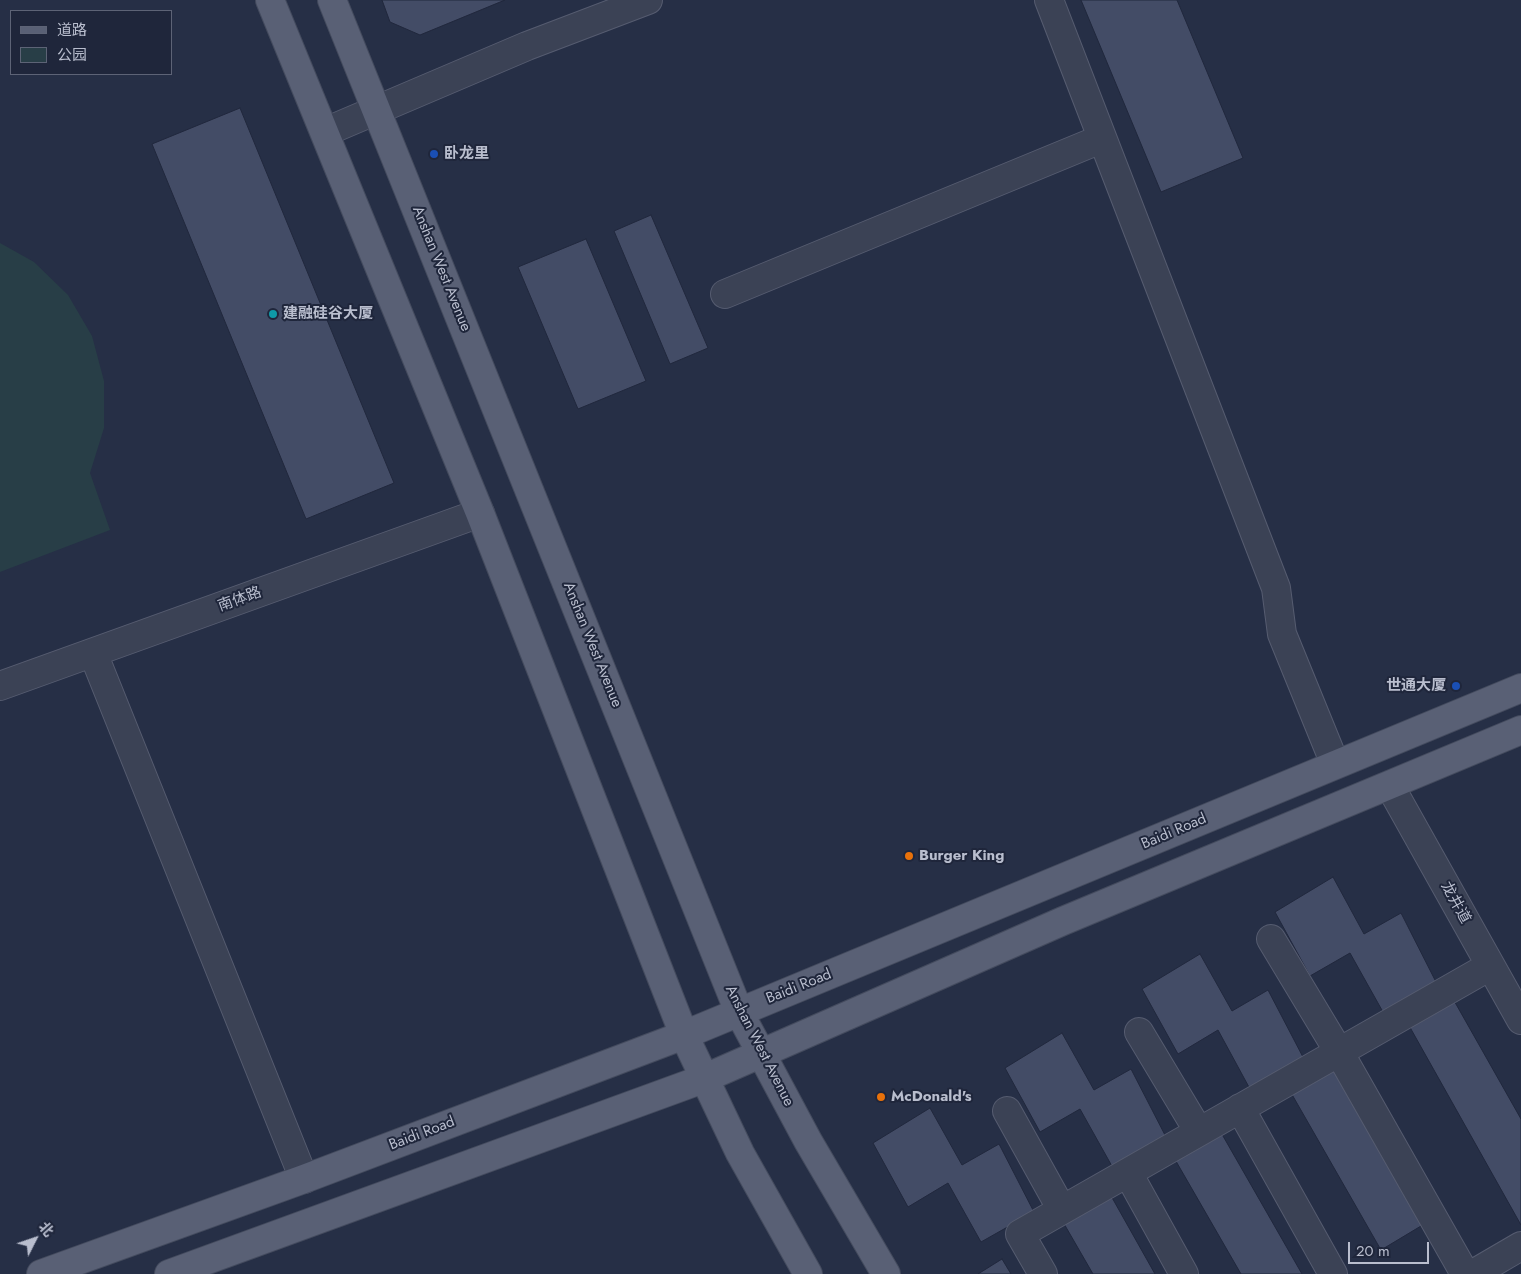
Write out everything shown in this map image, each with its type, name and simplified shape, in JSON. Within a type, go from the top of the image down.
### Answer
[{"type":"main road","points":[[270,0],[480,513],[684,1035],[740,1153],[808,1274]]},
{"type":"main road","name":"Anshan West Avenue","points":[[332,0],[739,1012],[886,1274]]},
{"type":"main road","name":"Baidi Road","points":[[41,1274],[304,1179],[684,1035],[1521,688]]},
{"type":"main road","points":[[168,1274],[703,1078],[1063,921],[1521,730]]},
{"type":"street","points":[[325,132],[527,46],[648,0]]},
{"type":"street","points":[[1049,0],[1101,139],[1276,588],[1282,634],[1335,764]]},
{"type":"street","points":[[725,294],[1101,139]]},
{"type":"street","name":"南体路","points":[[0,686],[480,513]]},
{"type":"street","points":[[93,653],[304,1179]]},
{"type":"street","name":"龙井道","points":[[1390,786],[1521,1020]]},
{"type":"street","points":[[1271,939],[1465,1274]]},
{"type":"street","points":[[1043,1274],[1020,1234],[1490,966]]},
{"type":"street","points":[[1139,1032],[1199,1132]]},
{"type":"street","points":[[1240,1108],[1333,1274]]},
{"type":"street","points":[[1008,1111],[1062,1210]]},
{"type":"street","points":[[1128,1173],[1184,1274]]},
{"type":"street","points":[[1473,1274],[1521,1246]]},
{"type":"green space","points":[[0,243],[34,262],[68,295],[92,336],[104,381],[104,428],[90,473],[110,530],[0,572]]},
{"type":"building","points":[[382,0],[505,0],[420,35],[390,22]]},
{"type":"building","points":[[1081,0],[1177,0],[1243,158],[1161,192]]},
{"type":"building","name":"建融硅谷大厦","points":[[240,108],[394,483],[306,519],[152,144]]},
{"type":"building","points":[[651,215],[708,348],[670,364],[614,231]]},
{"type":"building","points":[[586,239],[646,381],[578,409],[518,267]]},
{"type":"building","points":[[1333,877],[1364,934],[1401,913],[1436,982],[1383,1012],[1350,953],[1310,976],[1275,912]]},
{"type":"building","points":[[1200,954],[1232,1011],[1268,990],[1304,1059],[1250,1089],[1218,1030],[1178,1054],[1142,989]]},
{"type":"building","points":[[1452,997],[1521,1119],[1521,1225],[1407,1022]]},
{"type":"building","points":[[1062,1033],[1094,1090],[1131,1069],[1166,1137],[1113,1168],[1080,1109],[1040,1132],[1005,1068]]},
{"type":"building","points":[[1336,1063],[1426,1223],[1381,1250],[1290,1091]]},
{"type":"building","points":[[930,1108],[962,1165],[999,1144],[1034,1212],[981,1242],[948,1183],[908,1207],[873,1143]]},
{"type":"building","points":[[1219,1129],[1302,1274],[1241,1274],[1173,1156]]},
{"type":"building","points":[[1110,1194],[1155,1274],[1093,1274],[1063,1222]]},
{"type":"building","points":[[1002,1259],[1011,1274],[978,1274]]},
{"type":"place","name":"卧龙里","points":[[434,154]]},
{"type":"place","name":"建融硅谷大厦","points":[[273,314]]},
{"type":"place","name":"世通大厦","points":[[1456,686]]},
{"type":"place","name":"Burger King","points":[[909,856]]},
{"type":"place","name":"McDonald's","points":[[881,1097]]}]
